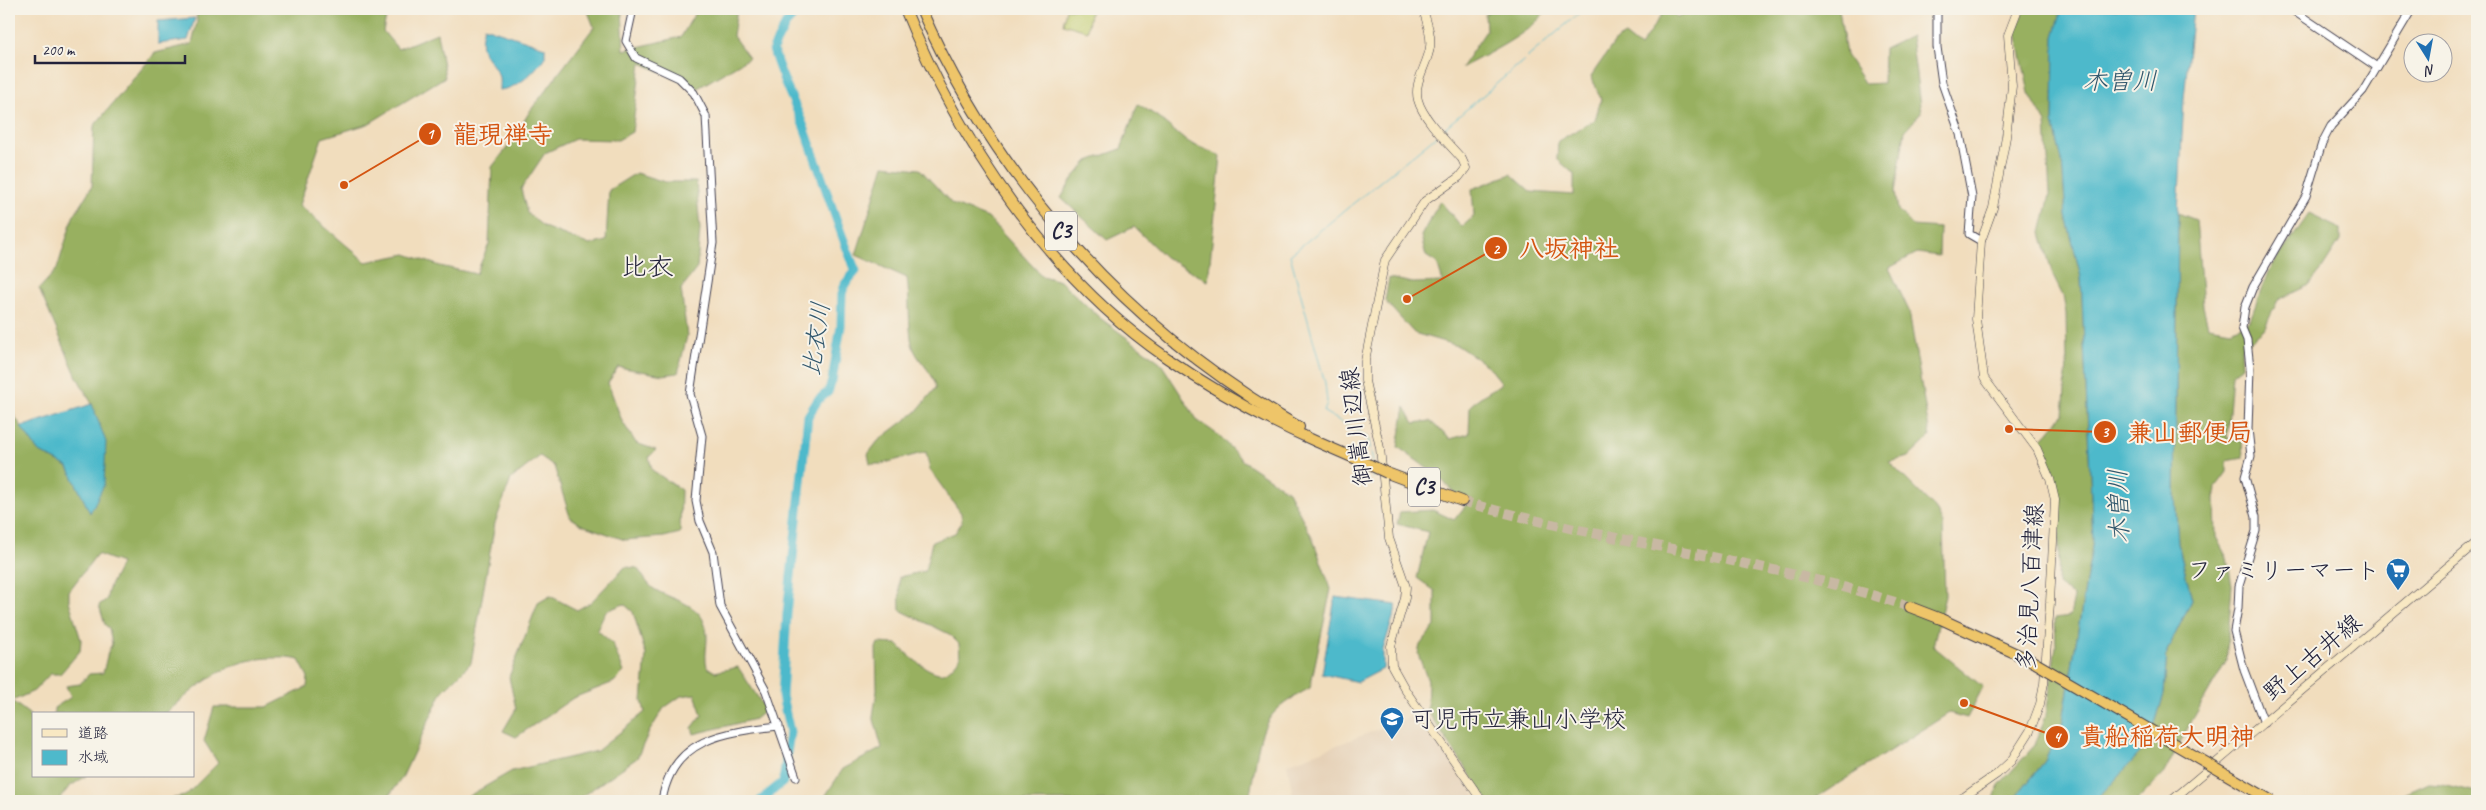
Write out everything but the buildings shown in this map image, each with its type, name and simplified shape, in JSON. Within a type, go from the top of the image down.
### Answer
[{"type":"highway","name":"C3","points":[[905,9],[930,66],[979,153],[1020,211],[1067,269],[1117,319],[1166,357],[1213,387],[1278,424],[1370,465],[1462,501]]},
{"type":"highway","name":"C3","points":[[921,9],[942,54],[980,120],[1010,166],[1058,228],[1104,278],[1176,344],[1218,376],[1281,417],[1348,455]]},
{"type":"highway","points":[[1910,607],[1941,619],[2032,661],[2272,801]]},
{"type":"main road","name":"御嵩川辺線","points":[[1422,9],[1430,34],[1430,47],[1418,84],[1418,100],[1441,134],[1462,159],[1466,168],[1459,177],[1425,201],[1385,260],[1366,354],[1365,381],[1380,448],[1389,538],[1406,586],[1406,598],[1391,646],[1392,666],[1406,691],[1482,801]]},
{"type":"main road","name":"多治見八百津線","points":[[1958,801],[1982,786],[2011,760],[2025,741],[2035,719],[2044,683],[2054,500],[2046,465],[2022,428],[1988,387],[1981,369],[1976,319],[1981,241],[1993,208],[2006,137],[2012,75],[2008,35],[2018,9]]},
{"type":"main road","name":"野上古井線","points":[[2171,801],[2477,542]]},
{"type":"street","points":[[633,9],[626,41],[636,58],[678,78],[694,93],[706,116],[713,243],[690,394],[702,436],[696,501],[700,521],[713,552],[720,606],[766,691],[796,778]]},
{"type":"street","points":[[1937,9],[1937,47],[1942,83],[1960,134],[1972,197],[1969,234],[1981,241]]},
{"type":"street","points":[[2291,9],[2377,67]]},
{"type":"street","points":[[2264,723],[2244,670],[2234,631],[2239,586],[2256,524],[2256,517],[2245,477],[2251,456],[2248,429],[2250,368],[2247,340],[2242,328],[2245,307],[2253,287],[2306,196],[2326,134],[2363,91],[2412,9]]},
{"type":"street","points":[[662,801],[664,790],[678,764],[693,748],[722,733],[779,726]]},
{"type":"shaded area","name":"可児市立兼山小学校","points":[[1416,715],[1479,801],[1294,801],[1287,764]]},
{"type":"green space","points":[[196,9],[388,9],[383,31],[398,49],[437,33],[445,77],[368,124],[322,138],[299,205],[366,262],[406,254],[440,266],[476,274],[489,244],[492,167],[510,144],[530,111],[594,27],[587,9],[622,9],[624,50],[681,37],[695,13],[718,9],[737,9],[733,36],[749,58],[698,88],[641,63],[632,132],[618,140],[575,139],[545,153],[521,189],[527,213],[544,227],[590,245],[606,241],[609,190],[636,173],[665,182],[696,182],[700,229],[697,268],[681,289],[687,336],[678,373],[663,375],[618,367],[608,383],[622,421],[636,443],[656,450],[649,457],[652,470],[681,490],[680,533],[664,537],[625,540],[582,525],[570,517],[554,466],[540,456],[511,479],[495,523],[471,663],[442,692],[402,778],[388,797],[378,801],[158,801],[185,796],[218,763],[204,741],[214,707],[267,707],[307,687],[308,677],[299,660],[268,658],[238,664],[224,670],[200,685],[167,712],[54,712],[54,708],[71,697],[66,686],[80,684],[89,674],[103,673],[112,644],[109,628],[105,625],[99,605],[107,599],[110,585],[121,563],[97,554],[69,591],[69,601],[81,640],[80,651],[60,674],[50,674],[34,691],[12,701],[29,714],[32,725],[32,778],[83,778],[69,787],[58,801],[9,801],[9,408],[38,451],[68,467],[90,512],[92,404],[77,377],[39,289],[57,269],[73,217],[92,186],[94,126],[155,53],[192,44],[197,22]]},
{"type":"green space","points":[[1066,9],[1091,9],[1087,31],[1063,24]]},
{"type":"green space","points":[[1493,9],[1547,9],[1541,18],[1520,34],[1461,68],[1486,31],[1485,14]]},
{"type":"green space","points":[[1665,9],[1669,9],[1677,17],[1691,9],[1839,9],[1846,55],[1865,84],[1883,83],[1884,49],[1911,36],[1921,113],[1905,131],[1895,192],[1898,210],[1913,226],[1940,228],[1939,256],[1917,253],[1889,268],[1909,311],[1930,437],[1909,457],[1889,462],[1935,508],[1943,524],[1945,596],[1933,646],[1983,687],[1967,718],[1949,713],[1811,801],[1488,801],[1427,711],[1428,681],[1418,654],[1420,645],[1435,626],[1435,591],[1417,578],[1428,532],[1397,524],[1400,512],[1433,510],[1454,520],[1466,505],[1439,477],[1398,447],[1405,407],[1414,423],[1430,421],[1450,439],[1469,434],[1470,406],[1502,383],[1489,367],[1458,346],[1414,333],[1385,301],[1389,278],[1413,283],[1443,282],[1437,263],[1426,256],[1421,236],[1440,201],[1462,227],[1474,216],[1472,189],[1511,174],[1531,192],[1574,195],[1574,174],[1557,159],[1558,141],[1595,120],[1601,99],[1591,76],[1616,40],[1625,35],[1640,47]]},
{"type":"green space","points":[[2024,9],[2062,9],[2054,37],[2053,122],[2062,161],[2066,216],[2081,277],[2093,540],[2063,721],[2045,761],[2013,801],[1993,801],[1999,785],[2035,745],[2046,715],[2056,646],[2055,618],[2070,616],[2074,597],[2058,585],[2060,498],[2041,440],[2063,415],[2067,364],[2066,313],[2063,296],[2053,276],[2041,233],[2050,195],[2046,123],[2029,93],[2016,32]]},
{"type":"green space","points":[[1138,104],[1158,117],[1187,142],[1221,156],[1208,281],[1165,257],[1134,227],[1107,240],[1061,198],[1073,178],[1088,161],[1121,149]]},
{"type":"green space","points":[[884,165],[920,169],[952,204],[988,218],[1042,276],[1060,281],[1100,318],[1160,362],[1198,421],[1217,434],[1243,461],[1288,491],[1312,537],[1331,589],[1310,688],[1276,710],[1265,727],[1258,750],[1250,801],[822,801],[843,769],[882,748],[873,716],[877,690],[876,648],[878,643],[897,644],[920,664],[934,672],[948,671],[960,658],[959,644],[949,634],[900,610],[899,577],[925,571],[932,542],[955,533],[962,522],[961,513],[930,470],[926,452],[881,464],[870,464],[868,454],[878,441],[916,412],[936,388],[932,376],[917,356],[912,344],[907,278],[856,255]]},
{"type":"green space","points":[[2178,213],[2196,220],[2203,306],[2208,326],[2231,330],[2250,320],[2268,272],[2309,214],[2340,229],[2340,241],[2309,285],[2278,300],[2264,329],[2241,348],[2242,366],[2232,374],[2227,438],[2242,441],[2243,458],[2227,461],[2227,472],[2216,487],[2215,499],[2216,537],[2227,558],[2232,585],[2226,662],[2186,731],[2165,772],[2137,801],[2096,801],[2149,742],[2164,694],[2167,651],[2192,600],[2178,543],[2175,496]]},
{"type":"green space","points":[[625,567],[637,568],[654,589],[695,610],[706,628],[707,667],[715,672],[738,667],[766,710],[755,719],[694,734],[692,728],[702,715],[695,694],[681,696],[664,708],[649,732],[637,758],[575,801],[460,801],[512,771],[597,751],[645,712],[642,701],[646,655],[633,612],[624,604],[606,611],[597,630],[612,643],[624,672],[614,682],[573,698],[516,737],[503,731],[516,709],[509,677],[538,603],[550,596],[577,610],[591,602]]},
{"type":"green space","points":[[2429,783],[2477,792],[2477,801],[2389,801]]},
{"type":"water","name":"木曽川","points":[[2062,9],[2193,9],[2184,98],[2178,213],[2175,496],[2178,543],[2192,600],[2167,651],[2164,694],[2149,743],[2096,801],[2013,801],[2045,761],[2063,721],[2093,540],[2081,277],[2066,216],[2062,161],[2053,122],[2054,37]]},
{"type":"water","points":[[195,18],[188,40],[158,44],[158,21]]},
{"type":"water","points":[[484,27],[545,47],[545,57],[525,79],[506,89],[499,90],[498,74],[482,48],[481,42]]},
{"type":"water","points":[[92,404],[106,442],[104,485],[90,513],[68,467],[38,451],[21,427]]},
{"type":"water","points":[[1335,597],[1397,605],[1383,650],[1383,669],[1358,682],[1322,674]]},
{"type":"waterway","name":"比衣川","points":[[760,801],[783,782],[790,732],[782,696],[787,614],[808,416],[818,400],[828,392],[832,381],[841,326],[842,294],[845,284],[856,271],[804,127],[783,79],[773,49],[786,24],[800,9]]},
{"type":"waterway","points":[[1440,132],[1584,9]]},
{"type":"waterway","points":[[1373,462],[1368,437],[1324,412],[1327,402],[1325,383],[1290,255],[1436,136]]},
{"type":"waterway","points":[[1373,471],[1373,478]]},
{"type":"tunnel","points":[[1462,501],[1573,529],[1799,576],[1855,590],[1910,607]]},
{"type":"place","name":"龍現禅寺","points":[[344,185]]},
{"type":"place","name":"八坂神社","points":[[1407,299]]},
{"type":"place","name":"兼山郵便局","points":[[2009,429]]},
{"type":"place","name":"ファミリーマート","points":[[2398,591]]},
{"type":"place","name":"貴船稲荷大明神","points":[[1964,703]]},
{"type":"place","name":"可児市立兼山小学校","points":[[1392,740]]},
{"type":"district","name":"比衣","points":[[647,266]]}]
